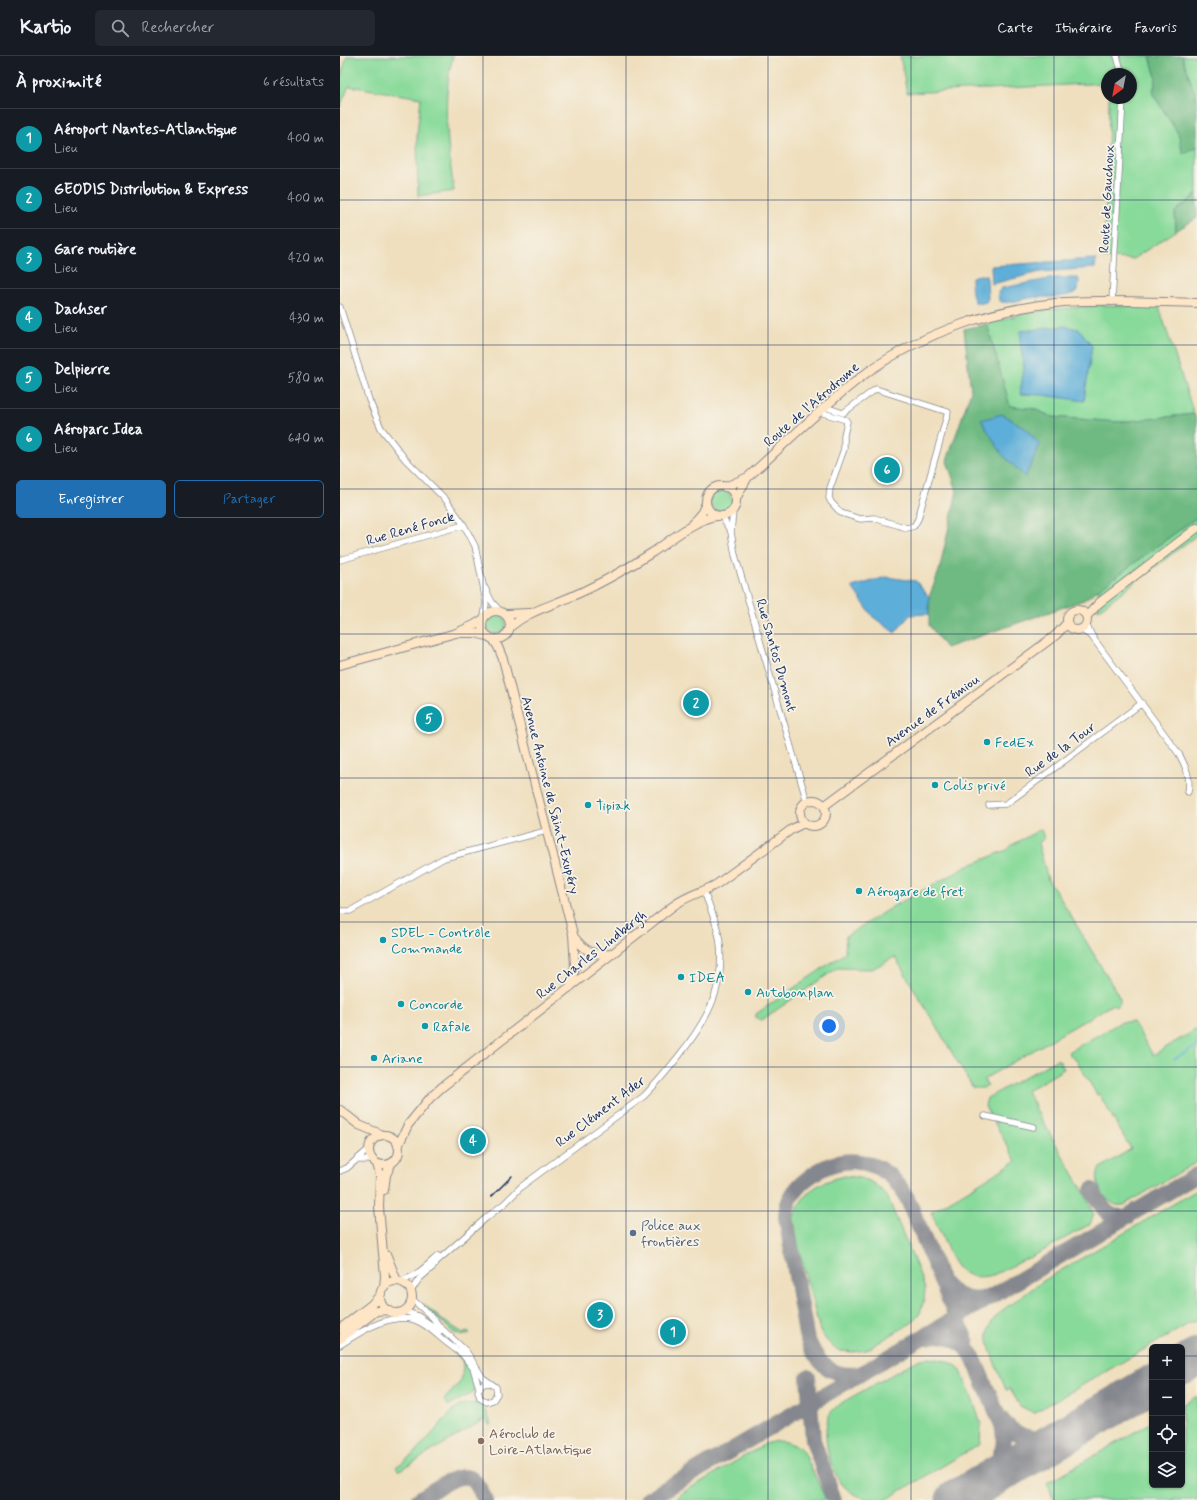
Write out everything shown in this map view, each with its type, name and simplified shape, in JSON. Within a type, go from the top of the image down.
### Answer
[{"type":"street","points":[[1117,56],[1120,68]]},
{"type":"street","name":"Route de Gauchoux","points":[[1112,302],[1123,104]]},
{"type":"street","name":"Route de l'Aérodrome","points":[[736,499],[748,477],[846,389],[871,370],[909,347],[947,330],[984,317],[1015,310],[1065,302],[1197,303]]},
{"type":"street","points":[[340,307],[368,395],[381,428],[405,459],[446,500],[464,525],[475,546],[484,585],[486,604],[482,630],[490,637]]},
{"type":"street","points":[[876,389],[948,412],[949,414],[918,520],[914,526],[907,528],[874,518],[860,519],[841,513],[837,510],[830,500],[829,492],[844,449],[844,435],[847,422],[846,420],[822,410],[843,413],[876,389]]},
{"type":"street","name":"Route de l'Aérodrome","points":[[725,487],[748,477]]},
{"type":"street","points":[[690,526],[702,512],[707,496],[713,488],[725,487],[732,491],[736,499],[731,532]]},
{"type":"street","points":[[706,503],[712,514],[720,516]]},
{"type":"street","points":[[456,633],[475,633],[497,639],[506,635],[510,627],[532,612],[561,601],[611,576],[645,557],[690,526],[712,516],[720,516],[733,511]]},
{"type":"street","name":"Rue Santos Dumont","points":[[720,516],[731,532],[735,555],[807,802]]},
{"type":"street","name":"Rue René Fonck","points":[[340,560],[464,525]]},
{"type":"street","points":[[1083,627],[1085,614],[1197,528]]},
{"type":"street","points":[[484,585],[492,602],[510,622],[510,627]]},
{"type":"street","points":[[1085,614],[1077,609],[1070,612],[1067,616],[1069,626],[1083,627],[1093,638],[1180,754],[1187,767],[1190,784],[1188,792]]},
{"type":"street","points":[[340,665],[456,633],[474,626],[493,610],[503,613],[532,612]]},
{"type":"street","name":"Avenue de Frémiou","points":[[824,806],[1069,626]]},
{"type":"street","name":"Avenue Antoine de Saint-Exupéry","points":[[503,660],[506,635]]},
{"type":"street","name":"Avenue Antoine de Saint-Exupéry","points":[[490,637],[503,660],[573,936],[576,958],[570,986]]},
{"type":"street","name":"Rue de la Tour","points":[[989,805],[1006,804],[1142,703]]},
{"type":"street","points":[[818,801],[824,806],[826,818],[820,825],[812,827],[804,823],[800,812],[801,808],[807,802],[818,801]]},
{"type":"street","name":"Rue Charles Lindbergh","points":[[398,1146],[408,1125],[430,1098],[442,1087],[683,899],[717,884],[792,829],[804,823]]},
{"type":"street","points":[[340,911],[350,911],[444,858],[546,831]]},
{"type":"street","name":"Rue Clément Ader","points":[[399,1281],[406,1280],[419,1272],[515,1190],[644,1096],[660,1079],[701,1026],[714,998],[718,983],[720,950],[717,928],[704,891]]},
{"type":"street","points":[[573,936],[580,945],[591,953],[599,955],[612,954]]},
{"type":"street","points":[[576,958],[582,966],[592,969],[594,959],[591,953]]},
{"type":"street","points":[[340,1110],[359,1125],[387,1136],[396,1142],[398,1146],[398,1156],[391,1164],[386,1175],[381,1218]]},
{"type":"street","points":[[985,1116],[1034,1127]]},
{"type":"street","points":[[359,1125],[370,1146],[380,1175],[379,1207],[385,1276],[382,1290],[383,1305],[388,1310]]},
{"type":"street","name":"Rue Charles Lindbergh","points":[[387,1136],[408,1125]]},
{"type":"street","points":[[340,1171],[347,1168],[356,1160],[370,1146],[376,1137],[387,1136]]},
{"type":"street","points":[[356,1160],[375,1162],[384,1166],[391,1164]]},
{"type":"street","name":"Rue Clément Ader","points":[[412,1295],[419,1279],[435,1265],[436,1262],[505,1203],[522,1186]]},
{"type":"street","points":[[382,1235],[390,1264],[399,1281]]},
{"type":"street","points":[[340,1329],[371,1305],[390,1282],[399,1281],[406,1284],[412,1295],[439,1326],[466,1351],[483,1378],[494,1386],[497,1391],[496,1398],[492,1401],[486,1402],[482,1400],[478,1395],[479,1388],[473,1368],[455,1345],[429,1323],[413,1313],[388,1310],[376,1311],[340,1339]]},
{"type":"street","points":[[404,1311],[409,1307],[412,1295]]},
{"type":"street","points":[[340,1345],[366,1329],[390,1320],[406,1318],[423,1323],[462,1354]]},
{"type":"street","points":[[479,1388],[484,1384],[489,1383]]},
{"type":"green space","points":[[347,56],[453,56],[449,73],[446,106],[448,141],[454,191],[418,196],[417,134],[421,98],[349,86],[340,107],[340,79]]},
{"type":"green space","points":[[900,56],[1150,56],[1156,77],[1153,94],[1178,133],[1183,153],[1197,147],[1197,194],[1175,212],[1176,231],[1133,259],[1103,258],[1108,171],[1109,104],[1137,104],[1137,68],[1101,68],[1101,83],[907,93]]},
{"type":"green space","points":[[1150,56],[1182,56],[1197,100],[1197,147],[1183,154],[1178,133],[1153,94],[1156,77]]},
{"type":"green space","points":[[1182,56],[1197,56],[1197,100]]},
{"type":"green space","points":[[1197,194],[1197,218],[1176,231],[1175,212]]},
{"type":"green space","points":[[1102,305],[1159,307],[1194,414],[1119,422],[1052,417],[1035,409],[1009,406],[987,324],[1032,311]]},
{"type":"green space","points":[[987,324],[1010,406],[1035,409],[1052,417],[1119,422],[1194,414],[1197,421],[1197,517],[1084,600],[946,648],[929,625],[929,597],[939,571],[957,491],[947,461],[971,391],[964,329]]},
{"type":"green space","points":[[721,490],[729,493],[732,501],[729,509],[721,512],[713,509],[710,501],[713,493]]},
{"type":"green space","points":[[1197,517],[1197,535],[1098,610],[1099,589]]},
{"type":"green space","points":[[496,614],[503,617],[506,624],[503,631],[496,634],[489,631],[486,624],[489,617]]},
{"type":"green space","points":[[1041,829],[1044,839],[1038,843],[1048,880],[1120,998],[1120,1002],[1116,1007],[1113,1004],[984,1079],[988,1086],[983,1088],[973,1088],[895,957],[872,969],[837,968],[762,1020],[756,1018],[756,1014],[845,953],[846,936],[892,907],[972,864],[1007,850],[1012,845]]},
{"type":"green space","points":[[1121,1022],[1133,1022],[1153,1055],[1197,1029],[1197,1162],[1124,1205],[1115,1205],[1102,1193],[1098,1183],[1098,1173],[1100,1168],[1131,1149],[1099,1094],[1097,1095],[1077,1061],[1069,1055],[1070,1051]]},
{"type":"green space","points":[[1056,1060],[1059,1060],[1064,1069],[1027,1091],[1035,1108],[1085,1194],[1094,1215],[1090,1224],[1041,1252],[993,1275],[983,1277],[967,1275],[952,1260],[931,1212],[1016,1161],[985,1106],[987,1098]]},
{"type":"green space","points":[[845,1176],[870,1181],[888,1198],[925,1289],[924,1300],[920,1313],[913,1322],[866,1350],[853,1352],[841,1351],[834,1348],[820,1331],[792,1222],[800,1203],[811,1190],[825,1182]]},
{"type":"green space","points":[[1197,1190],[1197,1319],[1154,1344],[1149,1344],[1149,1347],[1034,1413],[1020,1406],[1010,1389],[1006,1390],[994,1362],[989,1346],[988,1334],[991,1325],[1000,1312],[1043,1281]]},
{"type":"green space","points":[[424,1304],[442,1320],[463,1333],[468,1331],[470,1333],[462,1336],[453,1332],[422,1305]]},
{"type":"green space","points":[[453,1350],[461,1358],[474,1376],[476,1387],[471,1394],[449,1406],[444,1400],[461,1381],[463,1364],[462,1360],[452,1351]]},
{"type":"green space","points":[[926,1358],[939,1359],[948,1362],[955,1365],[961,1371],[980,1421],[980,1444],[885,1500],[870,1499],[856,1495],[841,1483],[828,1453],[826,1431],[830,1414],[841,1403],[918,1360]]},
{"type":"green space","points":[[1197,1396],[1197,1500],[1054,1500],[1047,1483],[1149,1424],[1149,1488],[1185,1488],[1185,1403]]},
{"type":"green space","points":[[478,1403],[485,1409],[491,1424],[489,1425],[485,1419],[399,1471],[396,1467],[415,1453],[454,1409],[464,1404]]},
{"type":"green space","points":[[776,1441],[790,1443],[803,1450],[826,1500],[675,1500],[682,1493],[765,1444]]},
{"type":"water","points":[[1092,259],[1096,260],[1095,268],[1040,272],[992,284],[991,266]]},
{"type":"water","points":[[974,276],[986,276],[987,279],[988,298],[986,302],[976,303],[973,296],[971,280]]},
{"type":"water","points":[[1054,278],[1078,278],[1078,289],[1076,292],[1069,295],[1058,297],[1035,297],[1010,302],[999,301],[998,292],[1002,288]]},
{"type":"water","points":[[1064,326],[1079,329],[1092,346],[1084,401],[1043,395],[1020,394],[1024,367],[1020,341],[1021,331]]},
{"type":"water","points":[[1002,414],[1025,428],[1040,445],[1025,477],[1002,454],[981,420]]},
{"type":"water","points":[[886,577],[916,581],[929,597],[929,614],[910,615],[895,633],[873,617],[852,587]]},
{"type":"waterway","points":[[1174,1059],[1197,1046]]},
{"type":"taxiway","points":[[860,1374],[849,1375],[832,1371],[825,1366],[814,1353],[806,1335],[786,1217],[786,1211],[795,1190],[808,1178],[822,1169],[836,1163],[850,1161],[877,1167],[889,1175],[899,1186],[908,1200],[967,1343]]},
{"type":"taxiway","points":[[647,1500],[1197,1175]]},
{"type":"taxiway","points":[[1092,1190],[1102,1207],[1110,1214],[1122,1217],[1129,1216]]},
{"type":"taxiway","points":[[944,1284],[953,1292],[969,1299],[987,1298]]},
{"type":"taxiway","points":[[927,1337],[934,1335],[947,1336],[959,1342],[969,1351],[973,1357],[1002,1425],[1004,1437],[1003,1448],[995,1468],[985,1481],[973,1489]]},
{"type":"taxiway","points":[[808,1377],[813,1440],[834,1500]]},
{"type":"taxiway","points":[[999,1416],[1006,1425],[1023,1436],[1032,1438],[1051,1438],[1071,1432]]},
{"type":"taxiway","points":[[418,1500],[438,1487],[454,1479],[462,1477],[469,1478],[474,1481],[485,1500]]},
{"type":"runway","points":[[1185,1364],[1197,1357]]},
{"type":"runway","points":[[955,1500],[1149,1386]]},
{"type":"railway","points":[[491,1197],[512,1176]]},
{"type":"place","name":"Aéroparc Idea","points":[[887,470]]},
{"type":"place","name":"GEODIS Distribution & Express","points":[[696,703]]},
{"type":"place","name":"Delpierre","points":[[429,719]]},
{"type":"place","name":"FedEx","points":[[987,742]]},
{"type":"place","name":"Colis privé","points":[[935,785]]},
{"type":"place","name":"Tipiak","points":[[588,805]]},
{"type":"place","name":"Aérogare de fret","points":[[859,891]]},
{"type":"place","name":"SDEL - Contrôle Commande","points":[[383,940]]},
{"type":"place","name":"IDEA","points":[[681,977]]},
{"type":"place","name":"Autobonplan","points":[[748,992]]},
{"type":"place","name":"Concorde","points":[[401,1004]]},
{"type":"place","name":"Rafale","points":[[425,1026]]},
{"type":"place","name":"Ariane","points":[[374,1058]]},
{"type":"place","name":"Dachser","points":[[473,1141]]},
{"type":"place","name":"Police aux frontières","points":[[633,1233]]},
{"type":"place","name":"Gare routière","points":[[600,1315]]},
{"type":"place","name":"Aéroport Nantes-Atlantique","points":[[673,1332]]},
{"type":"place","name":"Aéroclub de Loire-Atlantique","points":[[481,1441]]}]
